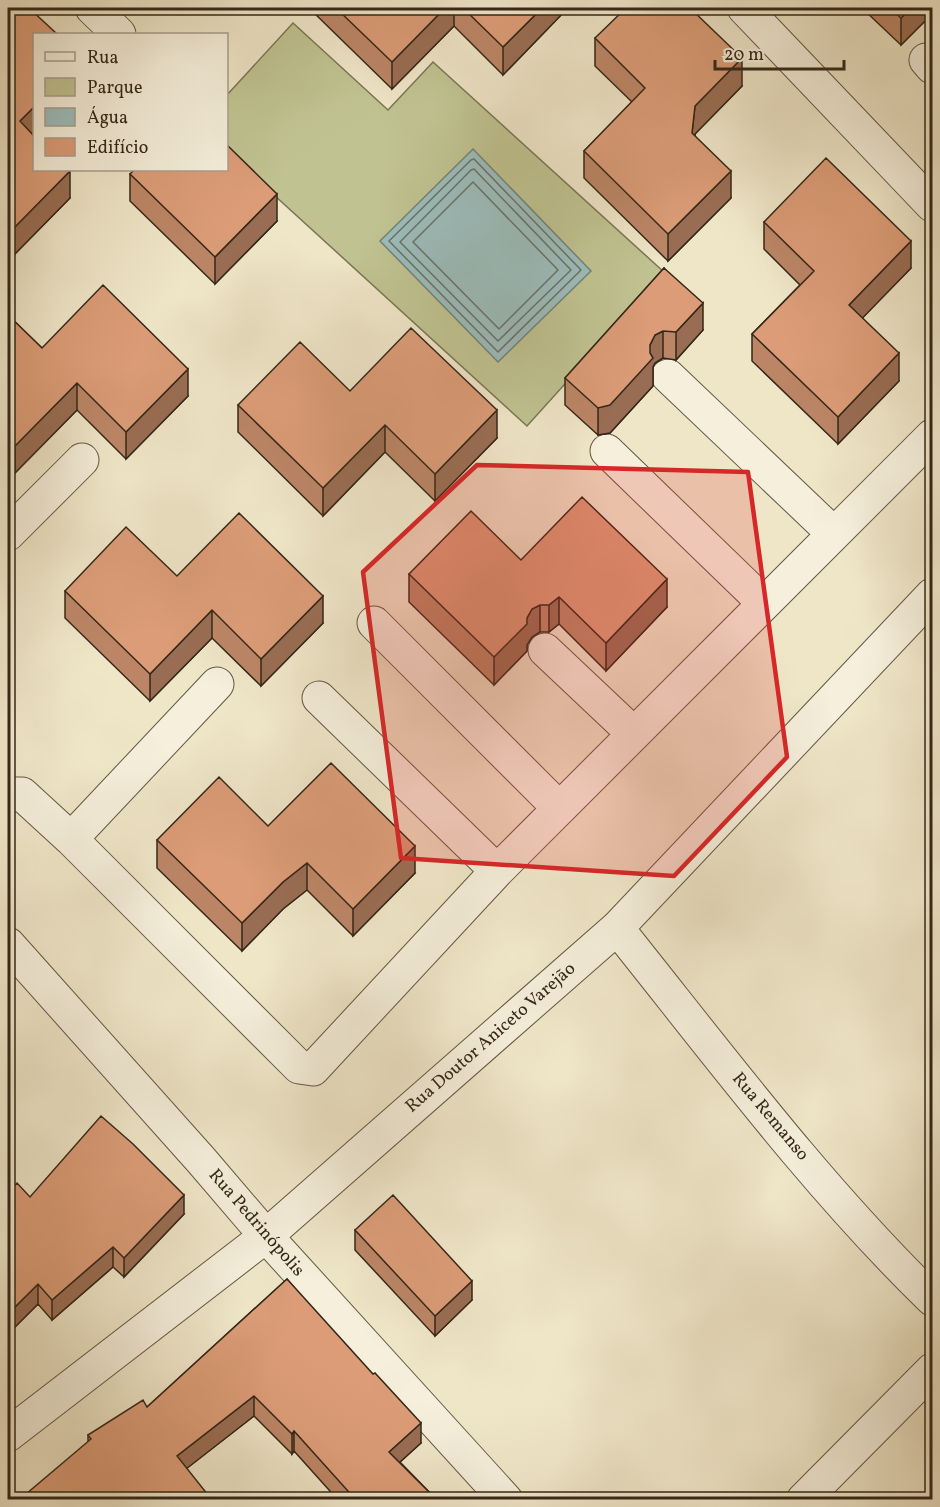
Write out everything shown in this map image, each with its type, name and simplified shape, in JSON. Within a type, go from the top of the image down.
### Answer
[{"type":"street","points":[[92,8],[118,33]]},
{"type":"street","points":[[744,8],[933,205]]},
{"type":"street","points":[[668,376],[834,534]]},
{"type":"street","points":[[8,797],[12,794],[22,794],[71,839],[299,1067],[313,1069],[496,871],[933,436]]},
{"type":"street","points":[[607,451],[764,603]]},
{"type":"street","points":[[8,534],[82,460]]},
{"type":"street","name":"Rua Doutor Aniceto Varejão","points":[[8,1435],[266,1236],[617,927],[933,594]]},
{"type":"street","points":[[374,623],[559,808]]},
{"type":"street","points":[[545,650],[634,734]]},
{"type":"street","points":[[71,839],[217,684]]},
{"type":"street","points":[[319,698],[496,871]]},
{"type":"street","name":"Rua Remanso","points":[[617,927],[781,1132],[897,1264],[933,1299]]},
{"type":"street","name":"Rua Pedrinópolis","points":[[8,944],[266,1236],[506,1500]]},
{"type":"street","points":[[803,1500],[933,1370]]},
{"type":"highlighted area","points":[[477,465],[748,472],[787,757],[674,876],[401,858],[363,572]]},
{"type":"green space","points":[[293,23],[388,110],[433,62],[665,273],[527,426],[228,153],[228,94]]},
{"type":"water","points":[[473,149],[591,271],[498,362],[380,241]]},
{"type":"building","points":[[8,8],[29,8],[56,33],[33,33],[33,108],[20,121],[33,135],[33,171],[70,171],[8,234]]},
{"type":"building","points":[[336,8],[445,8],[392,62]]},
{"type":"building","points":[[463,8],[542,8],[503,47]]},
{"type":"building","points":[[626,8],[690,8],[742,58],[695,106],[692,133],[731,171],[668,234],[584,151],[645,88],[595,38]]},
{"type":"building","points":[[890,8],[911,8],[901,18]]},
{"type":"building","points":[[228,146],[277,194],[215,257],[130,174],[133,171],[228,171]]},
{"type":"building","points":[[826,158],[911,241],[849,305],[899,353],[838,417],[752,334],[814,271],[764,222]]},
{"type":"building","points":[[664,268],[703,303],[676,332],[663,331],[655,335],[650,345],[653,358],[610,405],[598,408],[565,378]]},
{"type":"building","points":[[103,285],[188,369],[126,432],[77,383],[15,446],[8,439],[8,315],[42,348]]},
{"type":"building","points":[[411,328],[497,410],[435,474],[385,425],[323,488],[238,405],[300,342],[350,391]]},
{"type":"building","points":[[582,497],[667,579],[606,643],[559,597],[549,605],[540,605],[532,609],[527,618],[527,624],[494,657],[409,574],[471,511],[521,560]]},
{"type":"building","points":[[239,513],[323,596],[261,659],[212,610],[150,674],[65,591],[126,527],[177,576]]},
{"type":"building","points":[[331,763],[415,846],[353,909],[307,863],[283,882],[242,923],[157,840],[219,777],[268,826]]},
{"type":"building","points":[[101,1116],[184,1195],[124,1258],[113,1247],[52,1300],[38,1284],[8,1314],[8,1192],[17,1183],[30,1197]]},
{"type":"building","points":[[393,1195],[472,1281],[435,1316],[355,1230]]},
{"type":"building","points":[[287,1279],[421,1423],[389,1452],[437,1500],[356,1500],[294,1431],[292,1434],[254,1396],[177,1456],[212,1500],[19,1500],[91,1439],[88,1435],[143,1400],[147,1407]]}]
